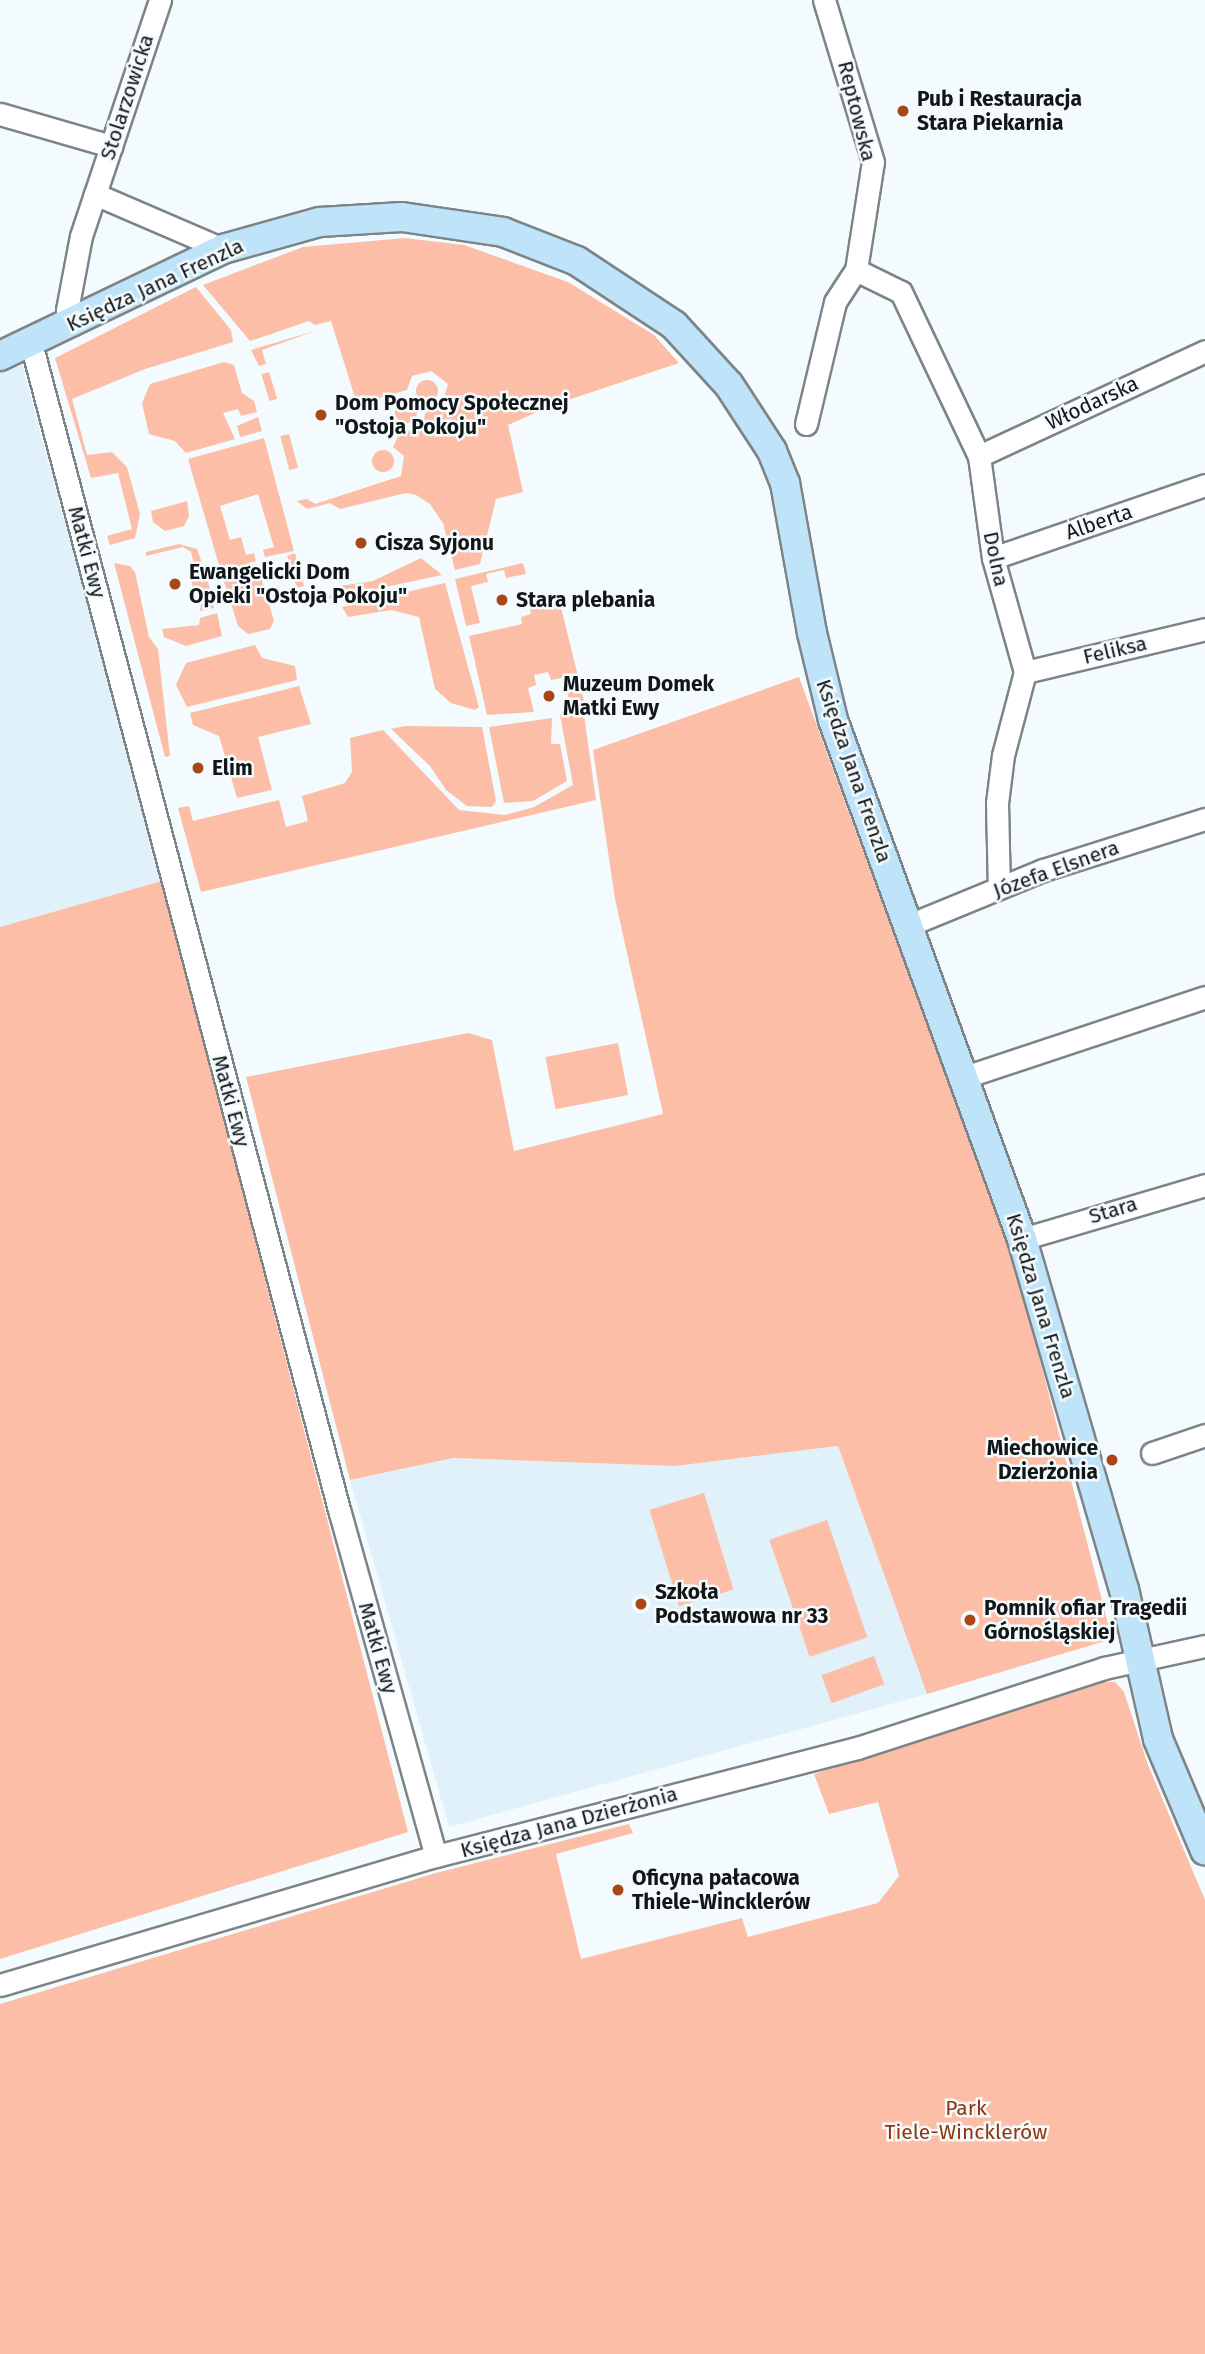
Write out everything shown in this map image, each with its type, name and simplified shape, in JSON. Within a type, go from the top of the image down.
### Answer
[{"type":"main road","name":"Księdza Jana Frenzla","points":[[0,356],[73,324],[223,249],[306,225],[365,217],[471,225],[577,261],[674,325],[706,358],[755,421],[785,483],[826,696],[1022,1239],[1124,1589],[1138,1661],[1158,1739],[1205,1850]]},
{"type":"street","name":"Stolarzowicka","points":[[73,324],[66,310],[81,236],[159,0]]},
{"type":"street","name":"Reptowska","points":[[806,424],[835,302],[856,270],[873,162],[824,0]]},
{"type":"street","points":[[0,114],[111,146]]},
{"type":"street","points":[[95,194],[223,249]]},
{"type":"street","name":"Dolna","points":[[856,270],[901,292],[979,456],[993,558],[1025,672]]},
{"type":"street","name":"Matki Ewy","points":[[31,343],[340,1513],[436,1856]]},
{"type":"street","name":"Włodarska","points":[[979,456],[1205,351]]},
{"type":"street","name":"Alberta","points":[[993,558],[1205,485]]},
{"type":"street","name":"Feliksa","points":[[1025,672],[1205,629]]},
{"type":"street","points":[[999,888],[997,803],[1003,755],[1025,672]]},
{"type":"street","name":"Józefa Elsnera","points":[[909,925],[1043,870],[1205,819]]},
{"type":"street","points":[[965,1077],[1205,997]]},
{"type":"street","name":"Stara","points":[[1022,1239],[1205,1185]]},
{"type":"street","points":[[1152,1453],[1205,1435]]},
{"type":"street","name":"Księdza Jana Dzierżonia","points":[[0,1985],[436,1856],[857,1748],[1138,1661],[1205,1646]]},
{"type":"shaded area","points":[[22,365],[162,881],[0,927],[0,372]]},
{"type":"shaded area","name":"Szkoła Podstawowa nr 33","points":[[838,1446],[927,1694],[449,1827],[350,1480],[453,1458],[675,1466]]},
{"type":"green space","points":[[405,238],[464,245],[568,282],[654,335],[679,363],[553,405],[508,425],[523,492],[496,499],[480,564],[455,570],[443,523],[430,504],[416,495],[406,493],[340,509],[330,503],[307,509],[297,501],[307,499],[315,504],[401,476],[404,456],[393,447],[399,434],[422,427],[426,410],[442,405],[448,384],[431,371],[412,376],[407,390],[357,404],[331,321],[315,325],[309,321],[250,341],[203,285],[303,247]]},
{"type":"green space","points":[[196,287],[231,330],[233,342],[145,369],[72,399],[87,455],[112,452],[127,467],[140,514],[135,538],[110,545],[107,536],[132,529],[118,473],[91,478],[55,358]]},
{"type":"green space","points":[[318,330],[262,350],[266,364],[259,366],[251,350]]},
{"type":"green space","points":[[224,362],[234,365],[242,393],[254,401],[257,412],[241,416],[238,409],[223,413],[235,439],[186,453],[175,441],[149,434],[142,403],[150,384]]},
{"type":"green space","points":[[269,372],[277,399],[270,401],[261,374]]},
{"type":"green space","points":[[427,380],[435,383],[438,391],[435,399],[427,402],[419,399],[416,391],[419,383]]},
{"type":"green space","points":[[406,401],[414,404],[417,412],[414,420],[406,423],[398,420],[395,412],[398,404]]},
{"type":"green space","points":[[258,417],[262,431],[240,437],[237,426]]},
{"type":"green space","points":[[289,434],[298,468],[289,470],[280,436]]},
{"type":"green space","points":[[264,438],[294,551],[265,557],[263,550],[274,547],[258,494],[220,506],[230,540],[241,537],[246,555],[254,553],[256,561],[221,572],[188,459]]},
{"type":"green space","points":[[383,450],[391,453],[394,461],[391,469],[383,472],[375,469],[372,461],[375,453]]},
{"type":"green space","points":[[187,501],[189,516],[184,526],[165,531],[153,522],[151,511]]},
{"type":"green space","points":[[179,544],[197,549],[202,563],[194,565],[191,552],[183,547],[146,556],[146,552]]},
{"type":"green space","points":[[295,553],[304,586],[297,588],[287,556]]},
{"type":"green space","points":[[421,558],[442,575],[329,599],[333,587],[373,581]]},
{"type":"green space","points":[[114,563],[130,566],[135,572],[149,637],[158,649],[170,756],[165,757]]},
{"type":"green space","points":[[523,563],[526,574],[506,578],[504,570],[486,574],[488,582],[471,586],[480,623],[466,626],[455,579]]},
{"type":"green space","points":[[257,564],[274,621],[270,629],[248,634],[238,626],[222,575]]},
{"type":"green space","points":[[205,568],[214,608],[200,611],[202,598],[194,592],[190,575]]},
{"type":"green space","points":[[445,583],[479,707],[475,710],[451,703],[435,689],[419,617],[391,610],[348,617],[342,607]]},
{"type":"green space","points":[[558,595],[584,701],[570,702],[562,678],[551,680],[548,672],[534,675],[536,685],[528,688],[534,712],[487,715],[469,636],[522,624],[521,617],[531,614],[529,604]]},
{"type":"green space","points":[[217,613],[222,636],[186,646],[164,637],[162,629],[199,625],[200,618]]},
{"type":"green space","points":[[255,645],[262,658],[295,666],[297,680],[187,707],[176,685],[186,663]]},
{"type":"green space","points":[[799,677],[1017,1271],[1112,1639],[927,1694],[838,1446],[675,1466],[453,1458],[350,1480],[246,1077],[468,1033],[492,1040],[514,1151],[663,1114],[615,899],[593,750]]},
{"type":"green space","points":[[299,686],[311,724],[258,737],[272,790],[237,798],[219,736],[193,725],[190,713]]},
{"type":"green space","points":[[583,708],[596,800],[201,892],[178,808],[189,806],[193,821],[279,800],[286,827],[308,821],[302,796],[345,783],[352,772],[350,738],[383,730],[459,810],[505,815],[534,807],[573,785],[560,715]]},
{"type":"green space","points":[[552,718],[551,744],[560,744],[567,781],[533,801],[504,803],[489,727]]},
{"type":"green space","points":[[405,726],[482,727],[496,801],[492,807],[467,806],[446,790],[430,766],[391,729]]},
{"type":"green space","points":[[162,881],[408,1832],[0,1959],[0,927]]},
{"type":"green space","points":[[618,1043],[628,1095],[555,1109],[545,1057]]},
{"type":"green space","points":[[704,1493],[734,1590],[679,1606],[649,1510]]},
{"type":"green space","points":[[827,1520],[867,1637],[810,1657],[769,1540]]},
{"type":"green space","points":[[874,1656],[884,1684],[832,1703],[821,1675]]},
{"type":"green space","name":"Park Tiele-Wincklerów","points":[[1102,1682],[1115,1682],[1124,1692],[1148,1765],[1205,1900],[1205,2354],[0,2354],[0,2004],[436,1873],[629,1824],[633,1833],[556,1854],[581,1959],[742,1918],[748,1937],[878,1903],[899,1876],[878,1802],[829,1814],[814,1774]]},
{"type":"place","name":"Pub i Restauracja Stara Piekarnia","points":[[903,111]]},
{"type":"place","name":"Dom Pomocy Społecznej \"Ostoja Pokoju\"","points":[[321,415]]},
{"type":"place","name":"Cisza Syjonu","points":[[361,543]]},
{"type":"place","name":"Ewangelicki Dom Opieki \"Ostoja Pokoju\"","points":[[175,584]]},
{"type":"place","name":"Stara plebania","points":[[502,600]]},
{"type":"place","name":"Muzeum Domek Matki Ewy","points":[[549,696]]},
{"type":"place","name":"Elim","points":[[198,768]]},
{"type":"place","name":"Miechowice Dzierżonia","points":[[1112,1460]]},
{"type":"place","name":"Szkoła Podstawowa nr 33","points":[[641,1604]]},
{"type":"place","name":"Pomnik ofiar Tragedii Górnośląskiej","points":[[970,1620]]},
{"type":"place","name":"Oficyna pałacowa Thiele-Wincklerów","points":[[618,1890]]}]
